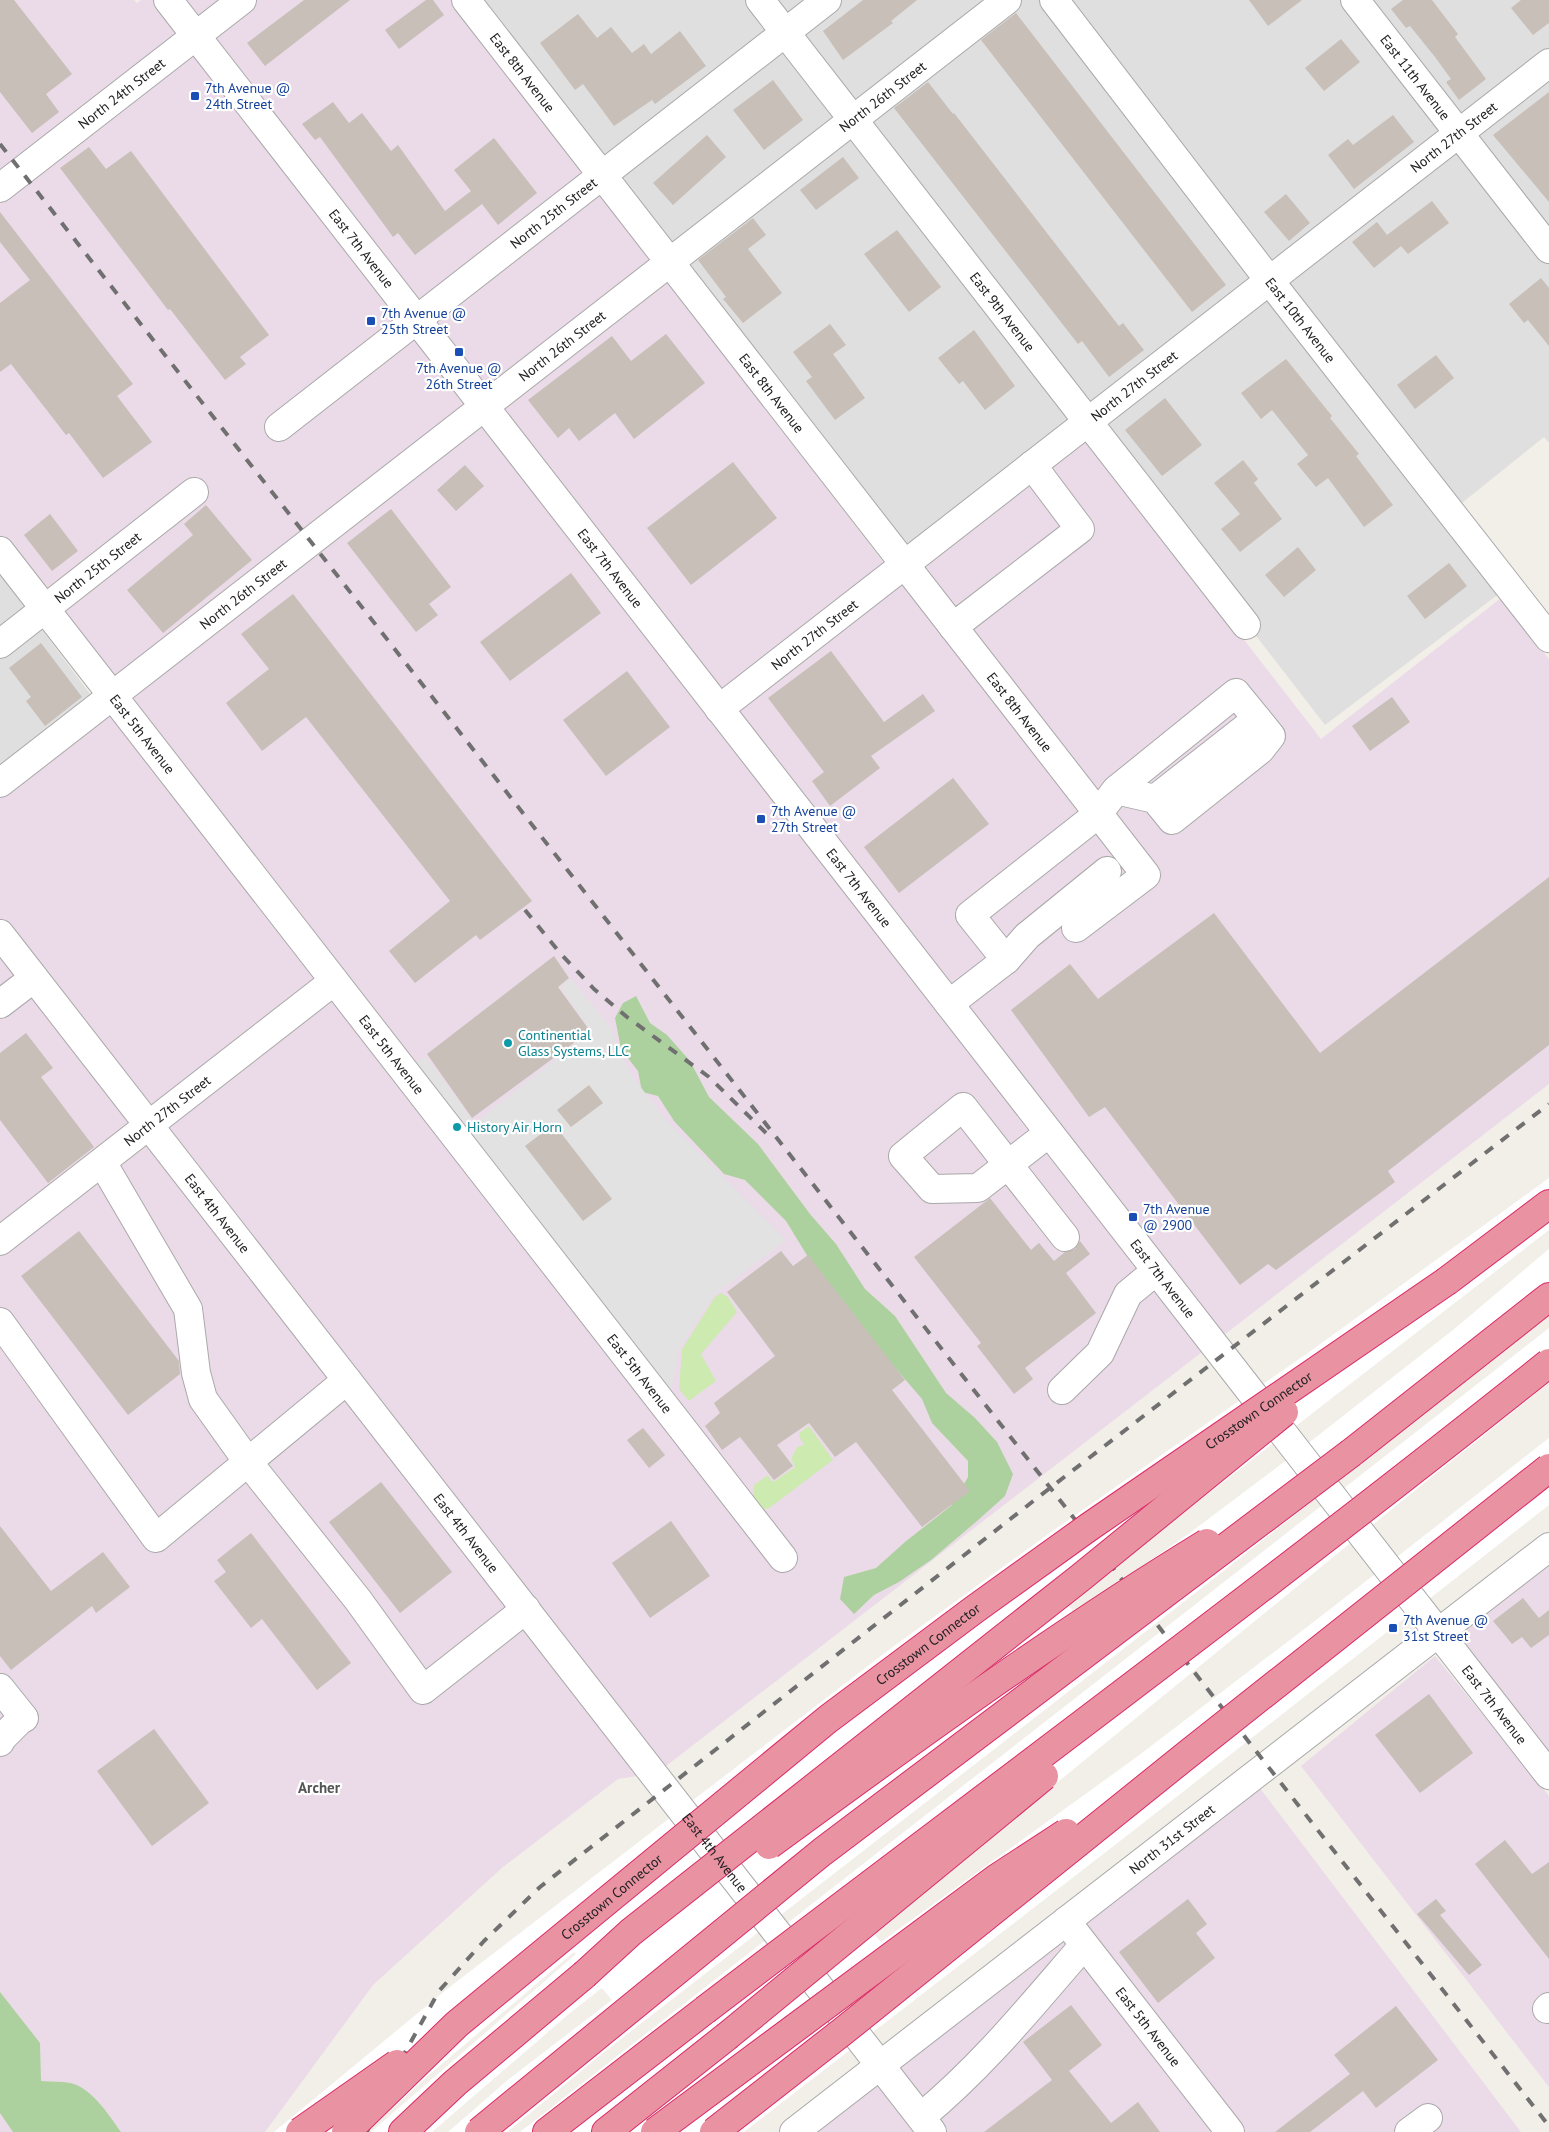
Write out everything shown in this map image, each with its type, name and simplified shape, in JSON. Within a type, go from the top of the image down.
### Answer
[{"type":"highway","name":"Crosstown Connector","points":[[346,2132],[457,2024],[828,1719],[975,1609],[1193,1454],[1447,1281],[1549,1204]]},
{"type":"highway","points":[[403,2132],[456,2083],[584,1975],[630,1932],[1080,1578],[1447,1281]]},
{"type":"highway","points":[[480,2132],[822,1852],[1351,1453],[1549,1297]]},
{"type":"highway","points":[[547,2132],[806,1932],[1125,1693],[1549,1363]]},
{"type":"highway","points":[[584,1975],[638,1942],[980,1692],[1130,1590],[1351,1453]]},
{"type":"highway","points":[[714,2132],[1017,1893],[1188,1754],[1549,1468]]},
{"type":"highway","points":[[606,2132],[726,2037],[1205,1646],[1326,1538]]},
{"type":"highway","points":[[655,2132],[997,1878],[1188,1754]]},
{"type":"highway","points":[[300,2132],[457,2024]]},
{"type":"street","name":"East 7th Avenue","points":[[168,0],[1549,1775]]},
{"type":"street","name":"North 24th Street","points":[[0,188],[242,0]]},
{"type":"street","name":"East 8th Avenue","points":[[466,0],[1146,875],[1076,928]]},
{"type":"street","name":"East 9th Avenue","points":[[760,0],[1246,625]]},
{"type":"street","name":"North 25th Street","points":[[279,426],[827,0]]},
{"type":"street","name":"North 26th Street","points":[[0,784],[1007,0]]},
{"type":"street","name":"East 10th Avenue","points":[[1054,0],[1269,280],[1549,638]]},
{"type":"street","name":"East 11th Avenue","points":[[1356,0],[1549,249]]},
{"type":"street","name":"North 27th Street","points":[[719,708],[1549,63]]},
{"type":"street","points":[[953,627],[1080,528],[1032,465]]},
{"type":"street","name":"North 25th Street","points":[[0,644],[194,492]]},
{"type":"street","name":"East 5th Avenue","points":[[0,551],[782,1558]]},
{"type":"street","points":[[1006,960],[970,915],[1098,814],[1116,790],[1236,693],[1271,736],[1260,750],[1172,820],[1155,799],[1116,790]]},
{"type":"street","points":[[949,1004],[1006,960],[1026,936],[1108,871]]},
{"type":"street","name":"East 4th Avenue","points":[[0,934],[926,2124]]},
{"type":"street","points":[[0,1004],[34,978]]},
{"type":"street","name":"North 27th Street","points":[[0,1241],[334,981]]},
{"type":"street","points":[[1049,1133],[1009,1164],[1065,1237]]},
{"type":"street","points":[[102,1162],[188,1309],[196,1373],[203,1399],[248,1462],[358,1600],[423,1690],[526,1609]]},
{"type":"street","points":[[1062,1390],[1100,1353],[1128,1294],[1156,1271]]},
{"type":"street","points":[[0,1322],[156,1538],[347,1380]]},
{"type":"street","name":"North 31st Street","points":[[794,2132],[1549,1547]]},
{"type":"street","points":[[0,1688],[24,1718],[0,1742]]},
{"type":"street","name":"East 5th Avenue","points":[[1066,1922],[1230,2132]]},
{"type":"street","points":[[926,2124],[949,2094],[998,2045],[1084,1945]]},
{"type":"shaded area","points":[[0,0],[134,0],[137,3],[141,0],[451,0],[897,580],[1086,436],[1321,739],[1501,598],[1549,659],[1549,1084],[657,1773],[618,1779],[503,1867],[373,1985],[265,2132],[0,2132],[0,778],[112,691],[0,544]]},
{"type":"shaded area","points":[[479,0],[1549,0],[1549,443],[1544,437],[1442,519],[1500,593],[1325,725],[1084,413],[903,555]]},
{"type":"shaded area","points":[[0,574],[99,706],[0,781]]},
{"type":"shaded area","points":[[571,979],[612,1029],[616,1043],[631,1074],[663,1117],[786,1240],[714,1295],[679,1348],[672,1388],[664,1394],[411,1065],[426,1057],[475,1123],[591,1031],[560,987]]},
{"type":"shaded area","points":[[1549,1549],[1549,1773],[1440,1634]]},
{"type":"shaded area","points":[[1435,1656],[1549,1796],[1549,2087],[1301,1766]]},
{"type":"shaded area","points":[[1256,1783],[1521,2132],[802,2132]]},
{"type":"green space","points":[[636,996],[650,1023],[667,1035],[690,1061],[709,1097],[758,1144],[810,1214],[836,1244],[865,1289],[895,1316],[946,1393],[975,1418],[997,1442],[1013,1474],[1005,1496],[977,1521],[931,1560],[899,1582],[874,1595],[854,1614],[840,1599],[844,1577],[876,1568],[905,1542],[952,1505],[968,1477],[968,1461],[932,1423],[922,1399],[891,1363],[808,1257],[786,1221],[745,1180],[724,1174],[674,1121],[658,1096],[642,1092],[638,1071],[621,1049],[615,1018],[623,1003]]},
{"type":"green space","points":[[721,1293],[728,1297],[737,1312],[701,1354],[716,1381],[689,1401],[679,1389],[682,1349],[715,1297]]},
{"type":"green space","points":[[809,1426],[833,1460],[768,1509],[759,1508],[753,1499],[754,1485],[768,1475],[771,1481],[775,1481],[795,1467],[791,1459],[797,1447],[804,1445],[799,1433]]},
{"type":"green space","points":[[0,1992],[40,2043],[41,2081],[70,2083],[85,2090],[99,2103],[121,2132],[13,2132],[0,2113]]},
{"type":"pier","points":[[1549,1178],[1549,1230],[1067,1603],[1074,1613],[1187,1535],[1453,1330],[1549,1249],[1549,1315],[1212,1580],[603,2053],[507,2132],[448,2132],[509,2079],[612,2000],[602,1988],[570,2013],[432,2132],[371,2132],[576,1954],[574,1952],[430,2074],[367,2132],[274,2132],[447,1989],[890,1649],[1051,1532],[1312,1350]]},
{"type":"pier","points":[[1549,1328],[1549,1383],[873,1933],[881,1942],[1138,1756],[1549,1438],[1549,1505],[1133,1831],[744,2132],[520,2132]]},
{"type":"building","points":[[0,0],[14,0],[72,74],[46,94],[59,112],[32,133],[0,92]]},
{"type":"building","points":[[304,0],[350,0],[265,66],[247,43]]},
{"type":"building","points":[[426,0],[433,0],[444,15],[399,49],[385,30]]},
{"type":"building","points":[[863,0],[917,0],[891,21],[893,23],[843,60],[823,31]]},
{"type":"building","points":[[1249,0],[1302,0],[1268,26]]},
{"type":"building","points":[[1403,0],[1432,0],[1458,34],[1455,37],[1486,79],[1459,100],[1446,82],[1451,79],[1435,57],[1410,26],[1406,28],[1391,9]]},
{"type":"building","points":[[1521,0],[1549,0],[1549,23],[1533,35],[1511,8]]},
{"type":"building","points":[[1016,13],[1226,285],[1192,312],[981,40]]},
{"type":"building","points":[[578,14],[597,38],[611,27],[632,53],[644,44],[651,54],[680,31],[706,66],[655,104],[652,100],[614,126],[583,84],[575,90],[540,43]]},
{"type":"building","points":[[1341,39],[1360,62],[1324,91],[1305,68]]},
{"type":"building","points":[[773,80],[803,120],[764,150],[733,110]]},
{"type":"building","points":[[928,82],[1119,326],[1123,323],[1144,350],[1109,377],[1082,341],[1078,344],[894,108]]},
{"type":"building","points":[[1549,92],[1549,202],[1493,135]]},
{"type":"building","points":[[333,102],[349,123],[362,113],[391,151],[398,145],[445,211],[471,191],[454,170],[494,138],[537,193],[498,225],[482,204],[415,255],[398,233],[393,237],[320,137],[315,140],[302,124]]},
{"type":"building","points":[[1393,115],[1414,142],[1354,189],[1328,155],[1348,139],[1353,145]]},
{"type":"building","points":[[707,135],[726,157],[673,205],[653,183]]},
{"type":"building","points":[[89,147],[106,169],[131,151],[269,335],[240,357],[246,364],[225,380],[170,309],[168,310],[60,168]]},
{"type":"building","points":[[843,157],[859,178],[816,210],[800,190]]},
{"type":"building","points":[[1286,194],[1310,223],[1289,241],[1264,212]]},
{"type":"building","points":[[1432,201],[1449,223],[1408,254],[1401,246],[1374,268],[1352,242],[1377,222],[1387,235]]},
{"type":"building","points":[[0,212],[133,384],[117,396],[152,442],[103,478],[69,433],[66,435],[11,364],[0,372],[0,303],[30,280],[0,242]]},
{"type":"building","points":[[753,218],[766,235],[748,249],[782,293],[743,323],[723,299],[726,297],[698,260]]},
{"type":"building","points":[[897,230],[941,287],[909,312],[864,254]]},
{"type":"building","points":[[1541,278],[1549,288],[1549,346],[1528,320],[1524,323],[1509,304]]},
{"type":"building","points":[[830,324],[846,345],[833,354],[865,398],[835,420],[806,381],[812,377],[793,352]]},
{"type":"building","points":[[974,330],[1015,386],[985,410],[963,381],[959,384],[938,358]]},
{"type":"building","points":[[666,334],[705,383],[634,439],[615,413],[579,441],[569,428],[558,438],[528,400],[612,336],[631,361]]},
{"type":"building","points":[[1436,355],[1454,378],[1415,409],[1397,385]]},
{"type":"building","points":[[1286,359],[1332,416],[1330,418],[1359,454],[1356,456],[1393,505],[1364,527],[1328,478],[1316,487],[1297,464],[1308,455],[1272,410],[1261,419],[1241,393]]},
{"type":"building","points":[[1165,398],[1202,445],[1162,476],[1125,430]]},
{"type":"building","points":[[1243,460],[1258,479],[1254,483],[1282,519],[1240,552],[1221,529],[1240,514],[1214,483]]},
{"type":"building","points":[[733,462],[777,518],[691,585],[647,528]]},
{"type":"building","points":[[465,465],[484,486],[456,511],[437,490]]},
{"type":"building","points":[[206,505],[252,560],[163,633],[127,590],[193,535],[184,524]]},
{"type":"building","points":[[391,509],[451,587],[429,604],[438,615],[416,632],[347,543]]},
{"type":"building","points":[[50,514],[78,551],[52,571],[24,535]]},
{"type":"building","points":[[1298,547],[1316,570],[1284,597],[1265,575]]},
{"type":"building","points":[[1449,563],[1467,586],[1425,619],[1407,596]]},
{"type":"building","points":[[571,573],[601,613],[510,681],[480,642]]},
{"type":"building","points":[[293,594],[532,901],[480,940],[476,935],[415,983],[389,951],[450,901],[306,717],[262,751],[226,703],[269,669],[241,634]]},
{"type":"building","points":[[41,643],[82,697],[45,726],[26,701],[31,697],[9,668]]},
{"type":"building","points":[[831,651],[884,722],[923,694],[935,711],[871,756],[880,768],[830,806],[812,781],[824,772],[768,698]]},
{"type":"building","points":[[627,671],[670,727],[606,776],[563,720]]},
{"type":"building","points":[[1392,697],[1410,722],[1370,751],[1352,726]]},
{"type":"building","points":[[953,778],[989,824],[899,893],[864,847]]},
{"type":"building","points":[[1549,877],[1549,1045],[1388,1171],[1395,1182],[1276,1270],[1268,1264],[1240,1285],[1105,1107],[1089,1117],[1011,1010],[1070,964],[1098,999],[1214,913],[1320,1053]]},
{"type":"building","name":"Continential Glass Systems, LLC","points":[[554,956],[569,978],[558,987],[590,1031],[472,1118],[427,1054]]},
{"type":"building","points":[[26,1033],[53,1068],[41,1077],[94,1147],[48,1183],[0,1120],[0,1053]]},
{"type":"building","points":[[589,1085],[603,1103],[571,1127],[557,1110]]},
{"type":"building","points":[[554,1124],[612,1199],[583,1221],[525,1146]]},
{"type":"building","points":[[990,1198],[1031,1250],[1039,1243],[1054,1261],[1065,1252],[1075,1249],[1080,1241],[1090,1254],[1066,1273],[1096,1313],[1025,1368],[1033,1379],[1014,1394],[977,1346],[981,1343],[914,1257]]},
{"type":"building","points":[[79,1231],[179,1361],[180,1374],[128,1415],[21,1276]]},
{"type":"building","points":[[781,1251],[793,1266],[808,1255],[905,1380],[892,1390],[970,1491],[922,1527],[856,1442],[835,1457],[809,1423],[777,1445],[793,1466],[774,1480],[740,1437],[722,1450],[705,1426],[720,1413],[714,1403],[775,1356],[727,1292]]},
{"type":"building","points":[[643,1428],[665,1455],[649,1468],[627,1440]]},
{"type":"building","points":[[381,1482],[452,1572],[400,1613],[329,1522]]},
{"type":"building","points":[[671,1521],[710,1576],[650,1618],[612,1563]]},
{"type":"building","points":[[0,1526],[51,1591],[103,1552],[130,1587],[96,1613],[92,1606],[11,1670],[0,1656]]},
{"type":"building","points":[[251,1533],[351,1663],[317,1690],[262,1619],[251,1628],[214,1581],[226,1572],[217,1560]]},
{"type":"building","points":[[1523,1598],[1539,1618],[1549,1610],[1549,1635],[1531,1648],[1522,1637],[1512,1644],[1493,1621]]},
{"type":"building","points":[[1429,1694],[1473,1753],[1420,1793],[1375,1735]]},
{"type":"building","points":[[154,1729],[209,1803],[152,1846],[97,1771]]},
{"type":"building","points":[[1505,1840],[1532,1874],[1549,1862],[1549,1959],[1475,1864]]},
{"type":"building","points":[[1188,1899],[1207,1924],[1196,1933],[1215,1958],[1158,2003],[1119,1952]]},
{"type":"building","points":[[1436,1899],[1446,1911],[1440,1915],[1482,1965],[1469,1975],[1417,1914]]},
{"type":"building","points":[[1071,2005],[1102,2045],[1069,2071],[1111,2123],[1138,2102],[1160,2132],[984,2132],[1052,2080],[1023,2042]]},
{"type":"building","points":[[1396,2006],[1438,2060],[1376,2108],[1363,2091],[1310,2132],[1275,2132],[1350,2074],[1334,2055]]},
{"type":"railway","points":[[0,144],[1549,2126]]},
{"type":"railway","points":[[525,910],[560,953],[594,989],[627,1017],[709,1077],[766,1133]]},
{"type":"railway","points":[[367,2132],[382,2094],[439,1991],[484,1941],[540,1887],[1050,1488],[1549,1104]]},
{"type":"place","name":"7th Avenue @ 24th Street","points":[[195,96]]},
{"type":"place","name":"7th Avenue @ 25th Street","points":[[371,321]]},
{"type":"place","name":"7th Avenue @ 26th Street","points":[[459,352]]},
{"type":"place","name":"7th Avenue @ 27th Street","points":[[761,819]]},
{"type":"place","name":"Continential Glass Systems, LLC","points":[[508,1043]]},
{"type":"place","name":"History Air Horn","points":[[457,1127]]},
{"type":"place","name":"7th Avenue @ 2900","points":[[1133,1217]]},
{"type":"place","name":"7th Avenue @ 31st Street","points":[[1393,1628]]},
{"type":"district","name":"Archer","points":[[319,1788]]}]
